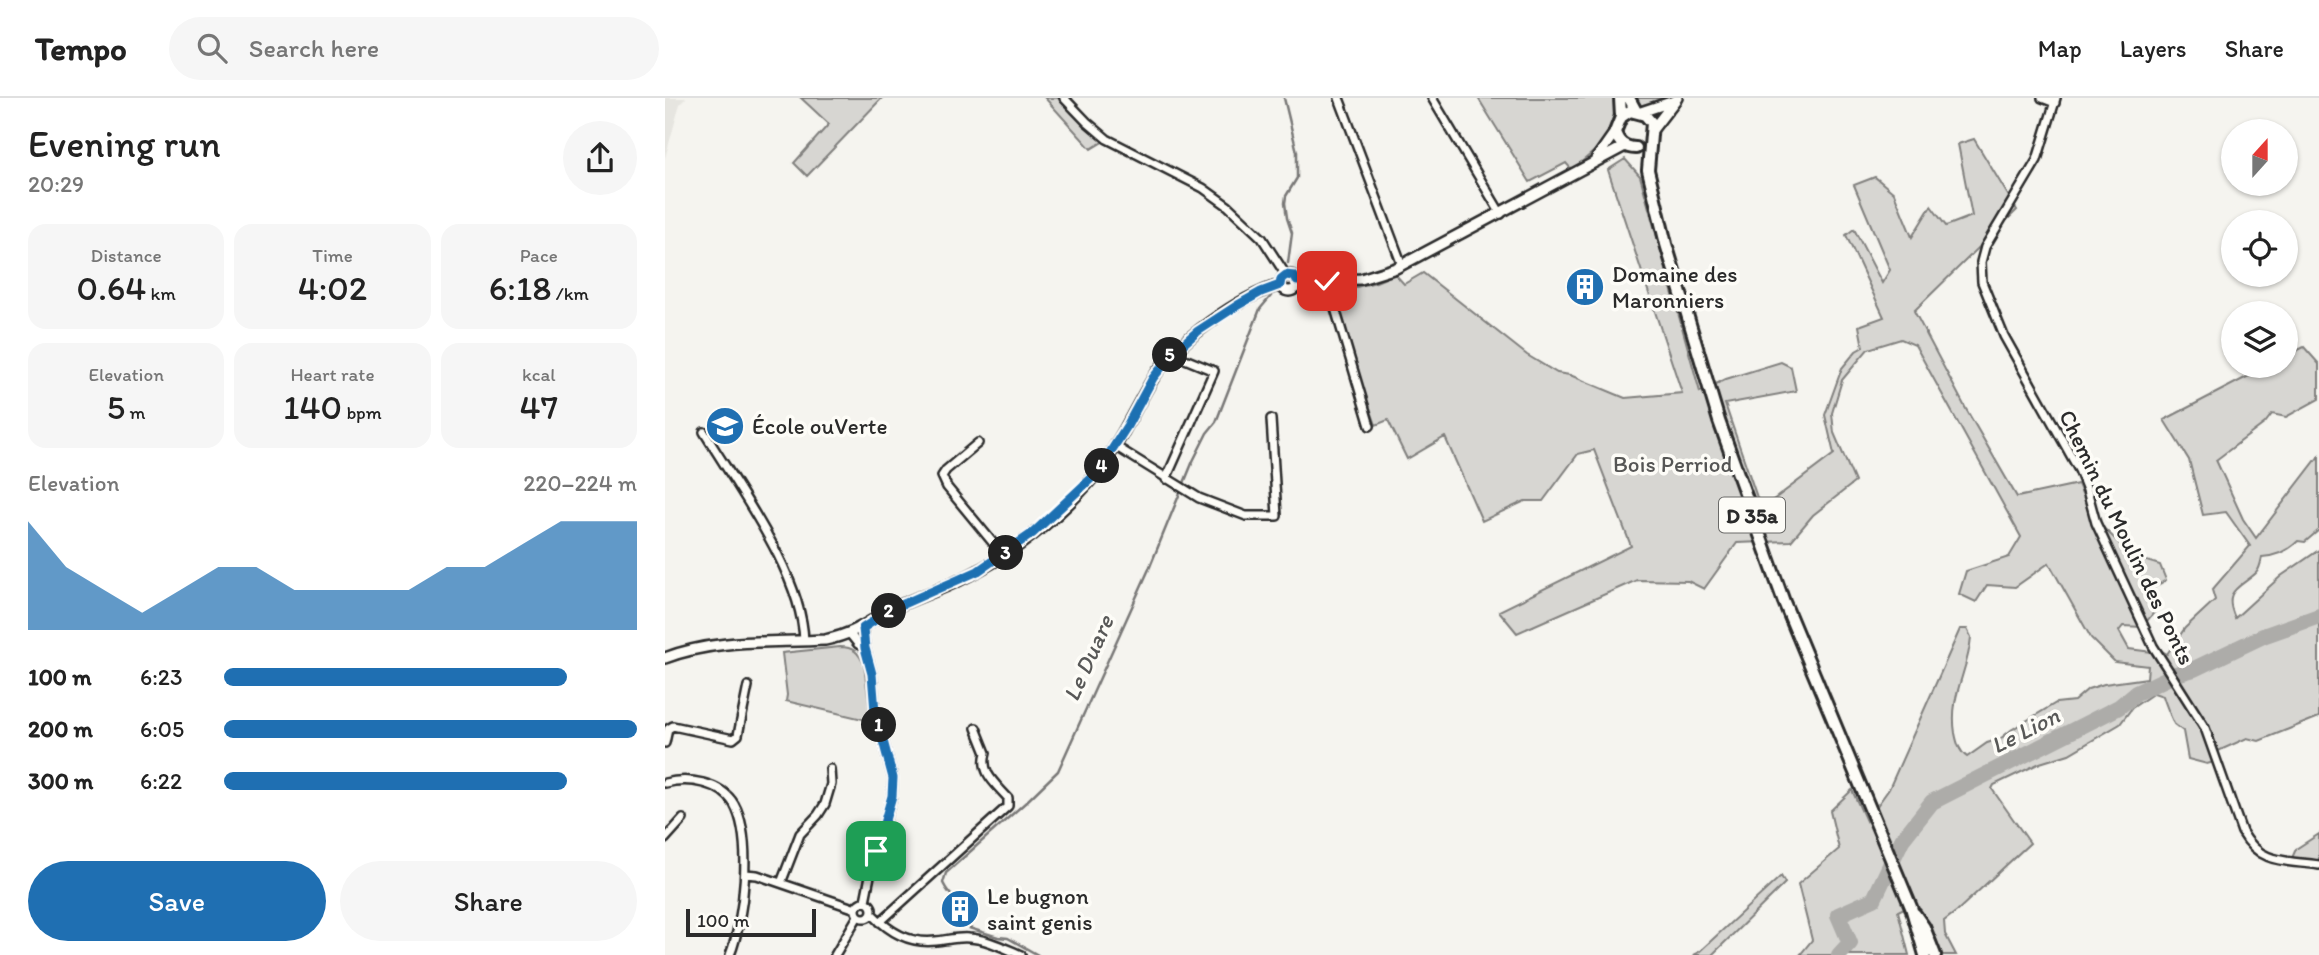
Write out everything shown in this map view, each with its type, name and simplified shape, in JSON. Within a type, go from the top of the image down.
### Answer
[{"type":"main road","points":[[1620,98],[1632,113],[1649,118],[1651,135],[1631,147],[1620,143],[1615,132],[1632,113]]},
{"type":"main road","points":[[1629,98],[1632,113]]},
{"type":"main road","name":"D 35a","points":[[1651,135],[1648,170],[1666,244],[1719,421],[1784,602],[1910,907],[1926,955]]},
{"type":"main road","name":"D 35a","points":[[1631,147],[1648,170]]},
{"type":"main road","name":"D 35a","points":[[1910,907],[1924,926],[1935,955]]},
{"type":"street","points":[[1064,98],[1107,139],[1203,188],[1228,206],[1262,239],[1286,275]]},
{"type":"street","points":[[1339,98],[1402,265]]},
{"type":"street","points":[[1432,98],[1500,214]]},
{"type":"street","name":"Chemin du Moulin des Ponts","points":[[2042,98],[2056,101],[2037,160],[1985,247],[1981,262],[1982,282],[2004,336],[2079,470],[2096,523],[2153,646],[2205,728],[2247,841],[2256,851],[2271,859],[2319,865]]},
{"type":"street","points":[[1632,113],[1675,99]]},
{"type":"street","points":[[1651,135],[1675,99]]},
{"type":"street","points":[[1595,161],[1615,132]]},
{"type":"street","points":[[1297,281],[1361,279],[1402,265],[1595,161],[1631,147]]},
{"type":"street","points":[[1286,275],[1294,276],[1297,281],[1296,288],[1291,291],[1283,290],[1280,285],[1281,279],[1286,275]]},
{"type":"street","points":[[1327,281],[1370,426]]},
{"type":"street","points":[[665,658],[712,644],[825,640],[851,634],[892,609],[963,579],[1003,555],[1033,533],[1097,473],[1153,378],[1174,352],[1198,331],[1238,305],[1280,285]]},
{"type":"street","points":[[1166,479],[1215,372],[1174,352]]},
{"type":"street","points":[[1115,446],[1189,493],[1245,516],[1277,516],[1271,419]]},
{"type":"street","points":[[703,432],[766,535],[793,586],[802,617],[804,641]]},
{"type":"street","points":[[978,443],[942,476],[947,487],[1003,555]]},
{"type":"street","points":[[835,955],[861,902],[865,901],[893,787],[890,765],[875,711],[872,674],[863,628]]},
{"type":"street","points":[[851,634],[858,644],[865,648]]},
{"type":"street","points":[[665,743],[667,727],[673,726],[733,738],[738,735],[747,686]]},
{"type":"street","points":[[880,922],[1008,806],[1008,798],[985,771],[983,763],[986,753],[976,728]]},
{"type":"street","points":[[781,883],[800,834],[818,816],[825,804],[831,784],[830,769]]},
{"type":"street","points":[[665,783],[687,780],[704,783],[719,790],[732,801],[741,824],[745,874],[741,921],[730,955]]},
{"type":"street","points":[[665,839],[683,819]]},
{"type":"street","points":[[745,874],[781,883],[857,912],[865,918],[872,914]]},
{"type":"street","points":[[865,901],[872,906],[872,914],[880,922],[902,937],[927,942],[968,938],[1021,955]]},
{"type":"shaded area","points":[[665,98],[686,98],[680,104],[665,158]]},
{"type":"green space","points":[[801,98],[882,98],[807,176],[794,163],[829,124]]},
{"type":"green space","points":[[1045,98],[1060,98],[1104,141],[1091,149]]},
{"type":"green space","points":[[1478,98],[1665,98],[1639,106],[1634,101],[1617,105],[1605,142],[1572,170],[1566,163],[1530,182]]},
{"type":"green space","name":"Bois Perriod","points":[[1974,139],[2017,210],[1914,311],[2017,497],[2078,484],[2092,517],[2134,557],[2160,565],[2166,580],[2153,588],[2143,589],[2157,609],[2142,627],[2123,626],[2119,631],[2129,649],[2152,652],[2157,648],[2167,654],[2185,628],[2215,600],[2212,590],[2250,546],[2226,512],[2203,515],[2189,460],[2164,420],[2245,378],[2298,378],[2298,350],[2304,347],[2319,364],[2319,399],[2286,417],[2272,414],[2265,423],[2216,460],[2243,519],[2256,538],[2319,456],[2319,530],[2305,542],[2298,541],[2282,552],[2262,557],[2257,571],[2235,590],[2231,601],[2235,618],[2281,576],[2319,550],[2319,717],[2259,741],[2247,738],[2218,751],[2214,762],[2207,764],[2188,759],[2183,731],[2174,724],[2163,696],[2154,693],[2132,708],[2120,724],[2069,754],[2040,763],[1994,785],[1992,789],[2030,843],[1944,921],[1945,934],[1956,955],[1942,955],[1914,903],[1898,911],[1909,955],[1800,955],[1812,940],[1798,884],[1839,849],[1830,811],[1852,790],[1866,821],[1889,789],[1960,629],[1967,629],[1971,637],[1954,719],[1958,743],[1967,757],[2056,703],[2074,701],[2088,689],[2104,684],[2147,678],[2148,666],[2115,662],[2091,638],[2049,563],[2015,587],[1987,585],[1976,602],[1959,594],[1966,571],[2009,557],[2021,537],[1915,345],[1901,339],[1868,349],[1842,380],[1832,413],[1834,433],[1855,482],[1813,515],[1791,541],[1737,543],[1704,589],[1688,581],[1637,580],[1517,633],[1499,611],[1631,546],[1594,450],[1578,454],[1543,501],[1525,501],[1482,521],[1445,437],[1407,459],[1388,420],[1376,425],[1339,319],[1333,293],[1395,274],[1404,284],[1423,273],[1527,355],[1557,373],[1570,375],[1625,398],[1682,393],[1608,170],[1625,159],[1640,176],[1700,392],[1726,379],[1781,362],[1791,367],[1796,391],[1725,404],[1761,509],[1834,454],[1825,415],[1842,368],[1856,351],[1863,347],[1859,326],[1884,317],[1846,235],[1854,229],[1882,283],[1890,270],[1854,185],[1875,177],[1894,193],[1912,237],[1931,206],[1946,226],[1972,216],[1958,144]]},
{"type":"green space","points":[[840,647],[855,651],[864,665],[871,721],[786,701],[782,653]]},
{"type":"green space","points":[[2319,834],[2319,862],[2291,860],[2296,849]]},
{"type":"green space","points":[[1781,876],[1785,883],[1712,955],[1693,955],[1699,952]]},
{"type":"waterway","name":"Le Duare","points":[[1284,98],[1297,152],[1297,178],[1286,196],[1285,203],[1292,233],[1288,263]]},
{"type":"waterway","name":"Le Duare","points":[[1038,955],[1008,938],[969,928],[965,911],[943,883],[946,873],[1058,771],[1149,569],[1193,461],[1207,433],[1216,422],[1260,309],[1271,296]]},
{"type":"waterway","name":"Le Lion","points":[[1839,955],[1850,943],[1838,915],[1874,899],[1902,840],[1932,802],[2119,707],[2136,693],[2263,636],[2319,616]]},
{"type":"place","name":"Domaine des Maronniers","points":[[1585,287]]},
{"type":"place","name":"École ouVerte","points":[[725,426]]},
{"type":"place","name":"Le bugnon saint genis","points":[[960,909]]},
{"type":"route","points":[[876,851],[892,796],[893,778],[875,711],[872,674],[863,628],[892,609],[978,571],[1011,550],[1052,517],[1097,473],[1160,368],[1179,346],[1198,331],[1254,295],[1280,285],[1281,279],[1286,275],[1294,276],[1297,281],[1327,281]]}]
